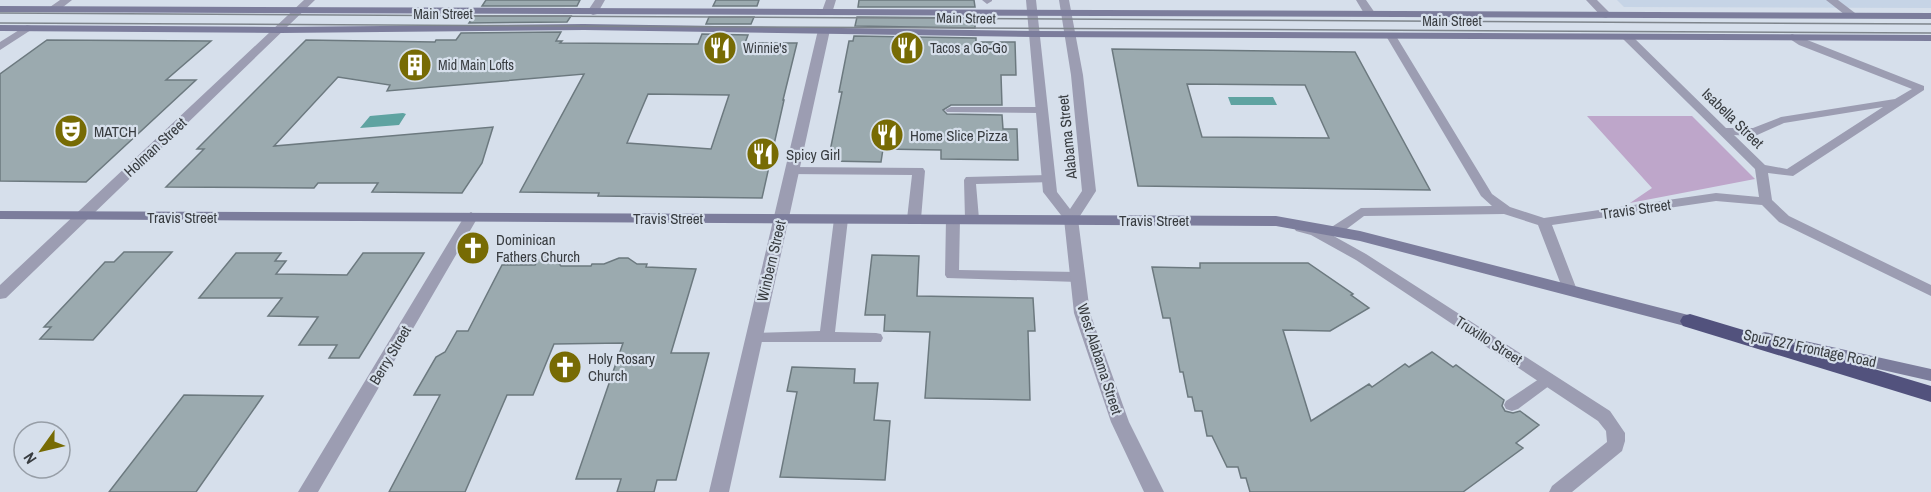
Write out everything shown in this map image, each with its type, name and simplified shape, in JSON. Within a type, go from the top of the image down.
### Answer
[{"type":"highway","points":[[1690,321],[1931,394]]},
{"type":"main road","name":"Main Street","points":[[0,9],[593,12],[830,6],[1065,6],[1369,13],[1931,16]]},
{"type":"main road","name":"Main Street","points":[[0,28],[280,30],[584,27],[1034,34],[1931,38]]},
{"type":"main road","name":"Travis Street","points":[[0,215],[1276,221],[1335,231],[1690,321]]},
{"type":"main road","name":"Spur 527 Frontage Road","points":[[1690,321],[1931,375]]},
{"type":"street","points":[[54,9],[67,0]]},
{"type":"street","name":"Holman Street","points":[[0,294],[310,0]]},
{"type":"street","points":[[593,12],[600,0]]},
{"type":"street","points":[[1361,0],[1369,13]]},
{"type":"street","points":[[1591,0],[1606,15]]},
{"type":"street","points":[[1831,0],[1853,16]]},
{"type":"street","name":"Alabama Street","points":[[1031,6],[1050,192],[1071,219],[1089,191],[1083,117],[1065,6]]},
{"type":"street","points":[[0,47],[27,28]]},
{"type":"street","name":"Winbern Street","points":[[718,492],[824,30]]},
{"type":"street","name":"Berry Street","points":[[308,492],[471,217]]},
{"type":"street","name":"West Alabama Street","points":[[1071,219],[1082,314],[1114,403],[1154,492]]},
{"type":"street","name":"Truxillo Street","points":[[1276,221],[1316,232],[1361,257],[1604,416],[1616,429],[1618,440],[1615,446],[1559,492]]},
{"type":"lane","points":[[1391,36],[1487,196],[1505,210]]},
{"type":"lane","name":"Isabella Street","points":[[1626,36],[1761,168],[1766,201]]},
{"type":"lane","points":[[1761,168],[1789,173],[1920,88],[1803,44],[1792,37]]},
{"type":"lane","points":[[1723,131],[1755,132],[1781,120],[1900,101]]},
{"type":"lane","points":[[951,110],[1041,110]]},
{"type":"lane","points":[[791,171],[919,171],[914,219]]},
{"type":"lane","points":[[972,219],[969,180],[1049,179]]},
{"type":"lane","name":"Travis Street","points":[[1335,231],[1361,212],[1505,210],[1544,222],[1716,197],[1766,201]]},
{"type":"lane","points":[[1766,201],[1784,219],[1931,291]]},
{"type":"lane","points":[[827,337],[841,219]]},
{"type":"lane","points":[[953,219],[952,275],[1078,277]]},
{"type":"lane","points":[[1544,222],[1570,290]]},
{"type":"lane","points":[[754,338],[876,338]]},
{"type":"lane","points":[[1512,405],[1548,379]]},
{"type":"shaded area","points":[[1617,0],[1931,0],[1931,8],[1624,7]]},
{"type":"shaded area","points":[[1228,97],[1273,97],[1277,105],[1231,105]]},
{"type":"shaded area","points":[[406,114],[399,125],[360,128],[370,116]]},
{"type":"shaded area","points":[[1587,116],[1692,116],[1755,179],[1630,203],[1652,188]]},
{"type":"building","points":[[486,0],[580,0],[577,6],[482,6]]},
{"type":"building","points":[[716,0],[759,0],[757,6],[713,6]]},
{"type":"building","points":[[859,0],[974,0],[975,7],[858,7]]},
{"type":"building","points":[[474,16],[571,16],[567,22],[469,23]]},
{"type":"building","points":[[709,17],[754,17],[751,24],[706,24]]},
{"type":"building","points":[[857,17],[975,18],[975,28],[855,26]]},
{"type":"building","points":[[561,32],[556,41],[562,41],[560,43],[698,44],[702,34],[748,35],[745,43],[797,43],[762,198],[598,196],[599,193],[520,192],[584,74],[387,91],[390,85],[338,77],[274,146],[493,127],[482,163],[462,193],[372,192],[378,183],[318,183],[314,188],[166,187],[204,149],[197,149],[306,40],[435,42],[436,40],[456,40],[461,33]],"holes":[[[648,94],[729,95],[711,149],[627,143]]]},
{"type":"building","points":[[854,36],[976,38],[976,42],[1015,42],[1016,75],[1001,75],[1002,105],[951,105],[943,110],[947,114],[1002,115],[1003,129],[1017,129],[1018,160],[941,159],[941,150],[883,149],[881,162],[828,161],[842,92],[839,92],[849,41],[853,41]]},
{"type":"building","name":"MATCH","points":[[47,40],[211,41],[166,80],[196,80],[86,182],[0,181],[0,74]]},
{"type":"building","points":[[1112,49],[1355,52],[1430,190],[1138,186]],"holes":[[[1187,84],[1305,85],[1329,138],[1202,137]]]},
{"type":"building","points":[[124,252],[172,252],[93,340],[40,339],[51,327],[44,327],[105,262],[114,262]]},
{"type":"building","points":[[236,253],[281,253],[275,261],[286,261],[276,274],[347,275],[363,253],[424,253],[359,358],[329,358],[337,345],[299,345],[318,317],[268,316],[282,298],[199,298]]},
{"type":"building","points":[[551,254],[561,266],[591,266],[619,258],[628,258],[637,264],[647,264],[646,267],[696,269],[671,353],[709,353],[676,480],[657,480],[654,492],[617,492],[621,479],[576,479],[623,343],[554,344],[533,395],[507,395],[465,492],[389,492],[440,395],[414,395],[436,357],[445,352],[457,331],[468,331],[502,265],[535,265],[538,260]]},
{"type":"building","points":[[872,255],[919,256],[917,296],[1033,298],[1035,331],[1028,331],[1030,400],[925,398],[930,332],[884,331],[885,315],[865,315]]},
{"type":"building","points":[[1200,263],[1308,263],[1369,308],[1330,331],[1283,330],[1311,421],[1369,384],[1372,387],[1405,364],[1409,367],[1432,352],[1453,367],[1456,365],[1504,400],[1502,406],[1505,411],[1513,413],[1520,411],[1539,425],[1516,443],[1523,448],[1463,492],[1250,492],[1246,478],[1241,478],[1238,467],[1227,467],[1212,436],[1207,436],[1202,411],[1195,411],[1192,397],[1188,397],[1183,372],[1180,372],[1170,318],[1163,318],[1152,267],[1200,268]]},
{"type":"building","points":[[792,367],[855,369],[854,383],[878,383],[874,420],[890,421],[885,480],[780,477],[797,392],[787,391]]},
{"type":"building","points":[[184,395],[263,396],[196,492],[109,492]]},
{"type":"tram line","points":[[0,13],[1931,24]]},
{"type":"tram line","points":[[0,23],[1931,33]]},
{"type":"place","name":"Winnie's","points":[[720,48]]},
{"type":"place","name":"Tacos a Go-Go","points":[[907,48]]},
{"type":"place","name":"Mid Main Lofts","points":[[415,65]]},
{"type":"place","name":"MATCH","points":[[71,131]]},
{"type":"place","name":"Home Slice Pizza","points":[[887,135]]},
{"type":"place","name":"Spicy Girl","points":[[763,154]]},
{"type":"place","name":"Dominican Fathers Church","points":[[473,248]]},
{"type":"place","name":"Holy Rosary Church","points":[[565,367]]}]
